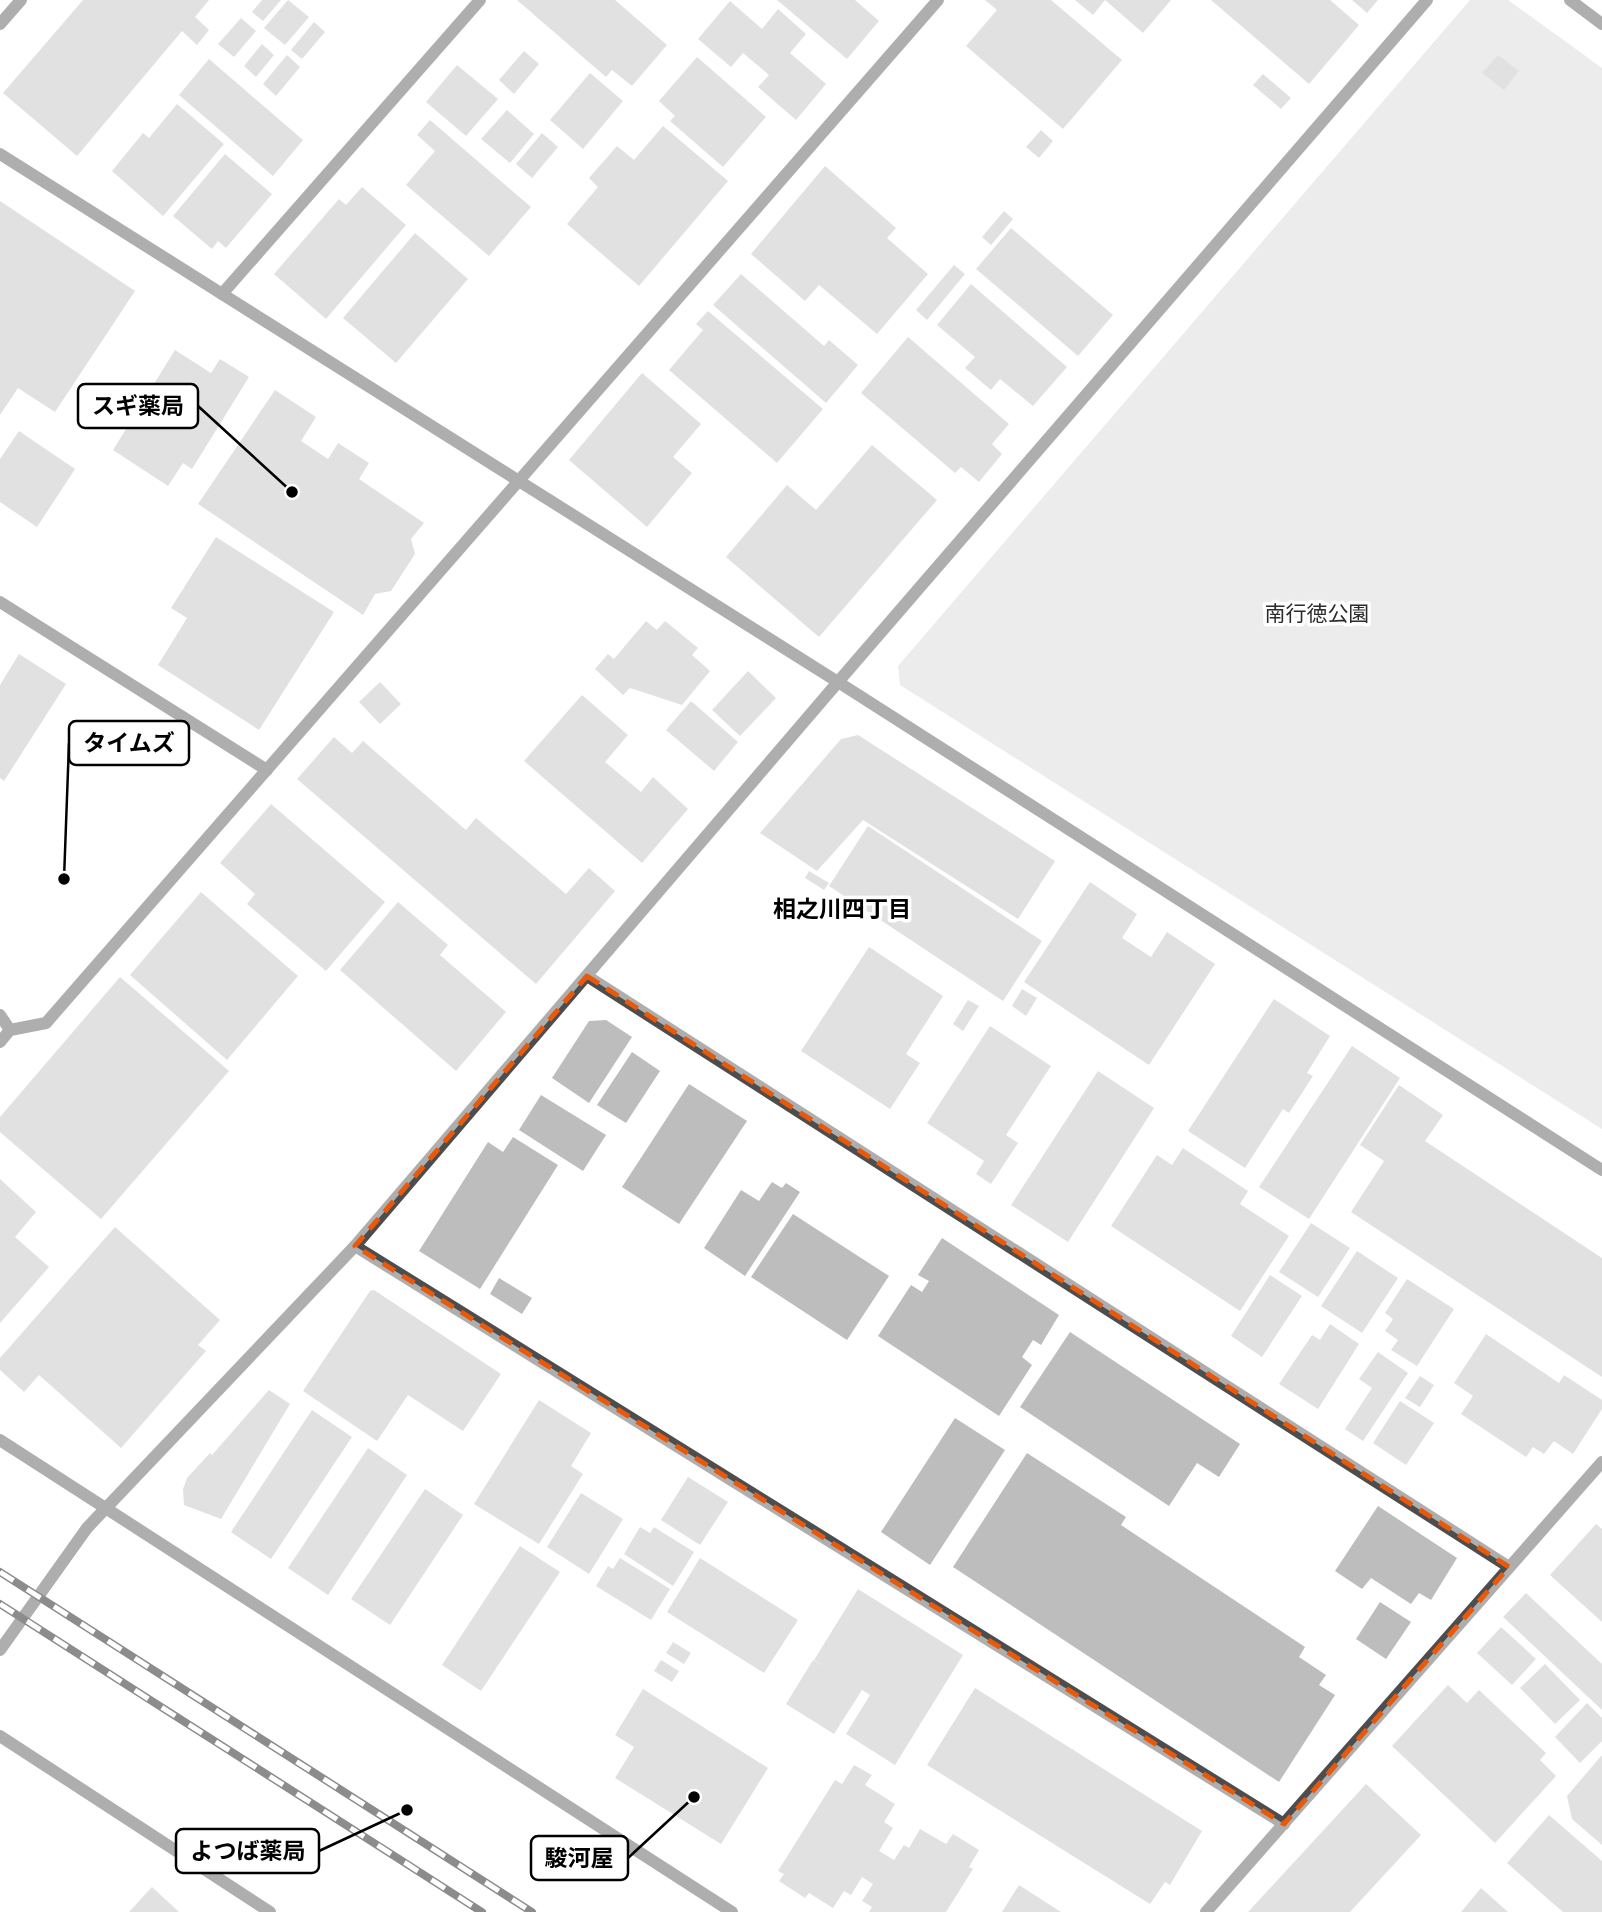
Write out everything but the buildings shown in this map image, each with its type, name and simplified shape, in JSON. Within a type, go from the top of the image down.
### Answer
[{"type":"street","points":[[0,24],[21,0]]},
{"type":"street","points":[[222,294],[480,0]]},
{"type":"street","points":[[0,1042],[10,1030],[46,1023],[938,0]]},
{"type":"street","points":[[0,1650],[87,1528],[355,1246],[1427,0]]},
{"type":"street","points":[[1570,0],[1602,24]]},
{"type":"street","points":[[0,154],[838,682],[1602,1171]]},
{"type":"street","points":[[0,602],[267,770]]},
{"type":"street","points":[[587,976],[1509,1567]]},
{"type":"street","points":[[0,1015],[10,1030]]},
{"type":"street","points":[[355,1246],[1284,1824]]},
{"type":"street","points":[[0,1440],[732,1912]]},
{"type":"street","points":[[1206,1912],[1602,1462]]},
{"type":"street","points":[[0,1736],[267,1911]]},
{"type":"highlighted area","points":[[587,976],[1509,1567],[1284,1824],[355,1246]]},
{"type":"green space","name":"南行徳公園","points":[[1470,0],[1508,0],[1602,68],[1602,1129],[900,685],[898,666]]},
{"type":"railway","points":[[0,1572],[532,1912]]},
{"type":"railway","points":[[0,1604],[482,1912]]},
{"type":"place","name":"スギ薬局","points":[[292,492]]},
{"type":"place","name":"タイムズ","points":[[64,879]]},
{"type":"place","name":"駿河屋","points":[[694,1797]]},
{"type":"place","name":"よつば薬局","points":[[407,1810]]},
{"type":"district","name":"相之川四丁目","points":[[842,909]]}]
